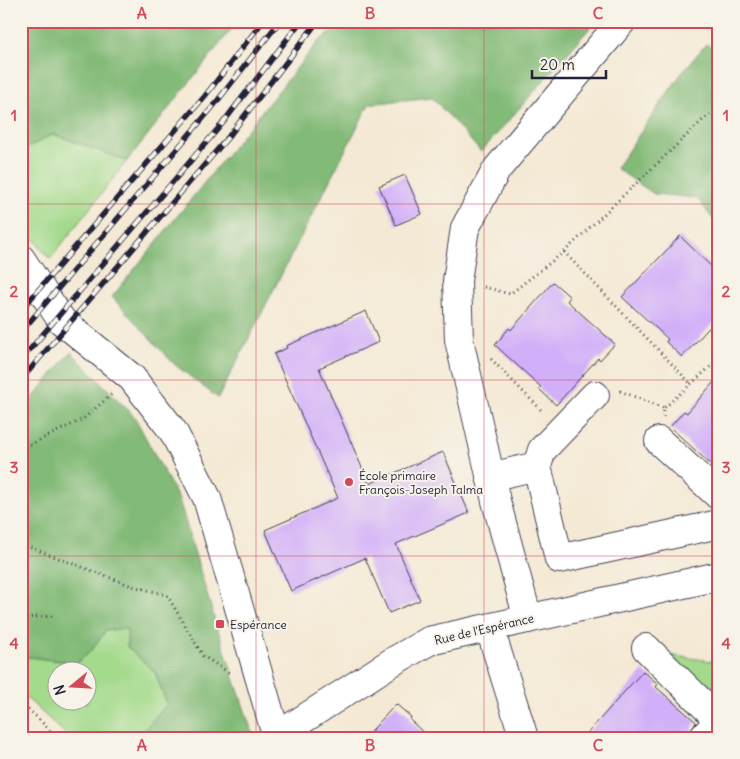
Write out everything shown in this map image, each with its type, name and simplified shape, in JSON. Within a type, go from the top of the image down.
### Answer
[{"type":"street","points":[[528,619],[490,477],[459,340],[457,280],[465,228],[497,169],[622,21]]},
{"type":"street","points":[[21,259],[62,321],[132,378],[174,431],[207,498],[277,737]]},
{"type":"street","points":[[595,395],[542,450],[537,466],[559,559],[719,524]]},
{"type":"street","points":[[659,441],[719,496]]},
{"type":"street","points":[[490,477],[537,466]]},
{"type":"street","name":"Rue de l'Espérance","points":[[277,737],[392,662],[429,641],[717,578]]},
{"type":"street","points":[[490,629],[524,738]]},
{"type":"street","points":[[646,648],[719,720],[703,738]]},
{"type":"path","points":[[457,280],[510,294],[564,252],[705,118],[719,109]]},
{"type":"path","points":[[564,252],[691,384]]},
{"type":"path","points":[[463,359],[489,357],[561,430]]},
{"type":"path","points":[[659,441],[664,408],[719,359]]},
{"type":"path","points":[[21,449],[83,419],[132,378]]},
{"type":"path","points":[[595,395],[613,388],[664,408]]},
{"type":"path","points":[[21,544],[132,586],[167,595],[203,656],[241,680],[259,676]]},
{"type":"path","points":[[21,618],[54,616]]},
{"type":"path","points":[[21,702],[58,738]]},
{"type":"green space","points":[[21,21],[238,21],[127,161],[53,134],[21,151]]},
{"type":"green space","points":[[344,21],[596,21],[481,152],[432,97],[369,104],[218,398],[174,364],[112,297],[318,42]]},
{"type":"green space","points":[[706,44],[719,51],[719,227],[697,198],[654,194],[616,168],[681,74]]},
{"type":"green space","points":[[53,134],[127,161],[50,259],[21,224],[21,151]]},
{"type":"green space","points":[[71,352],[134,416],[179,500],[215,621],[254,738],[137,738],[167,704],[155,672],[127,647],[127,629],[106,630],[91,651],[78,662],[21,656],[21,412]]},
{"type":"green space","points":[[128,629],[127,647],[155,672],[167,705],[137,738],[70,738],[21,693],[21,656],[69,662],[48,662],[48,712],[98,712],[98,662],[78,662],[91,651],[106,630]]},
{"type":"green space","points":[[668,655],[719,662],[719,702]]},
{"type":"building","points":[[405,175],[422,214],[396,225],[379,186]]},
{"type":"building","points":[[680,236],[719,274],[719,317],[682,357],[666,342],[668,339],[622,297]]},
{"type":"building","points":[[553,282],[570,297],[567,301],[615,344],[600,360],[598,358],[556,405],[539,389],[541,387],[495,345],[509,328],[511,330]]},
{"type":"building","points":[[366,311],[379,342],[319,368],[369,484],[443,452],[469,513],[396,544],[420,600],[389,613],[365,558],[291,591],[265,530],[338,498],[274,354],[287,348],[286,346]]},
{"type":"building","points":[[719,376],[719,472],[670,427],[684,411],[687,413]]},
{"type":"building","points":[[643,671],[658,684],[656,687],[696,722],[688,738],[583,738]]},
{"type":"building","points":[[396,704],[411,717],[410,720],[429,738],[365,738]]},
{"type":"railway","points":[[21,310],[205,96],[263,21]]},
{"type":"railway","points":[[21,332],[211,109],[280,21]]},
{"type":"railway","points":[[21,360],[222,124],[301,21]]},
{"type":"railway","points":[[21,380],[229,136],[318,21]]},
{"type":"place","name":"École primaire François-Joseph Talma","points":[[349,482]]},
{"type":"place","name":"Espérance","points":[[220,624]]}]
